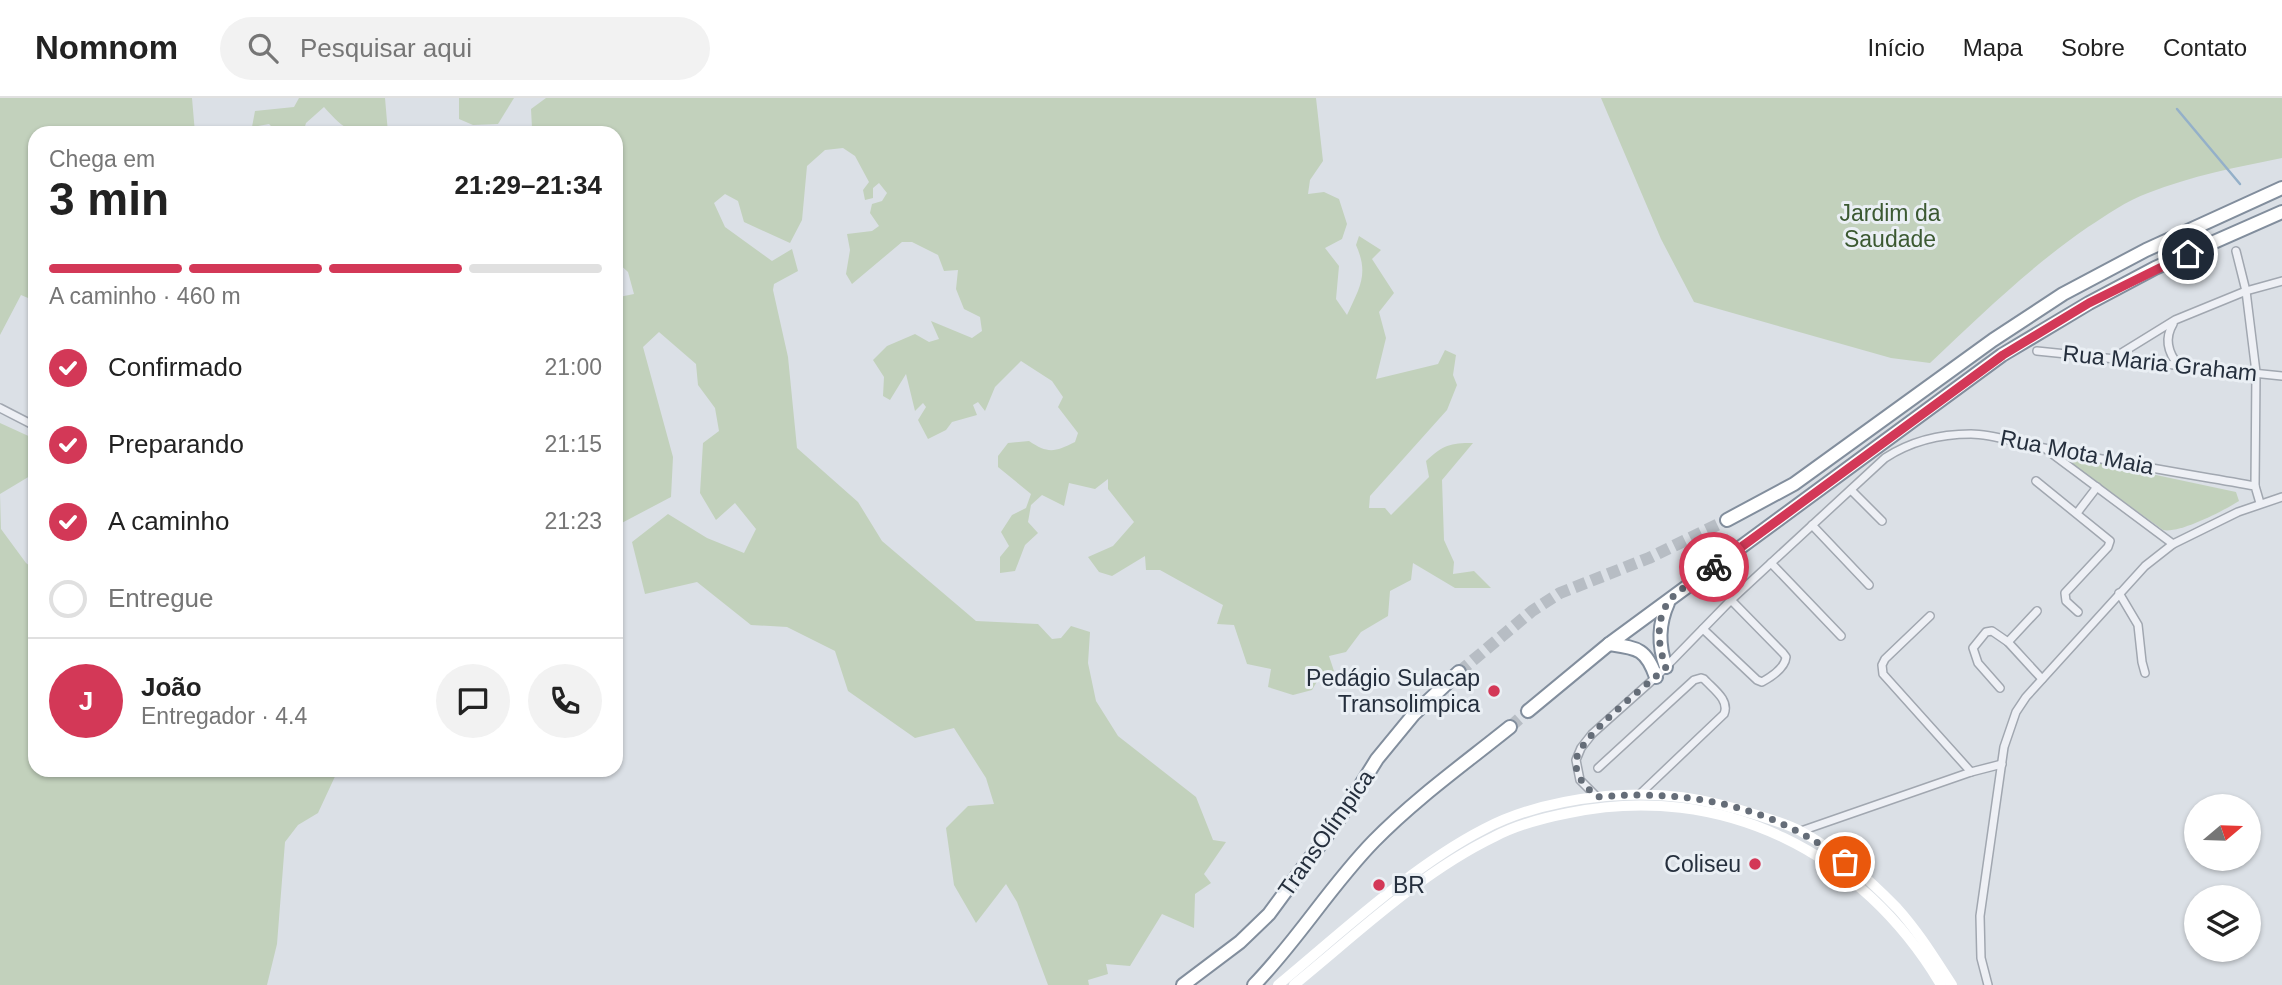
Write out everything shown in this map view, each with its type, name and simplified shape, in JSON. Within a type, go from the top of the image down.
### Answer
[{"type":"highway","points":[[1727,520],[1794,484],[1993,340],[2063,294],[2146,250],[2282,188]]},
{"type":"highway","points":[[1528,711],[1609,644],[2003,355],[2155,268],[2282,212]]},
{"type":"highway","points":[[2225,238],[2239,238],[2282,221]]},
{"type":"highway","points":[[1666,667],[1662,657],[1659,627],[1669,600]]},
{"type":"highway","points":[[1609,644],[1642,651],[1648,657],[1656,677]]},
{"type":"highway","name":"TransOlímpica","points":[[1182,985],[1240,942],[1269,914],[1344,812],[1377,759],[1415,714],[1459,672]]},
{"type":"highway","name":"TransOlímpica","points":[[1254,985],[1282,955],[1373,842],[1403,813],[1510,727]]},
{"type":"main road","points":[[1278,985],[1409,878],[1443,853],[1484,829],[1538,807],[1641,793],[1700,798],[1801,831],[1860,873],[1898,909],[1952,985]]},
{"type":"main road","points":[[1294,985],[1452,859],[1496,836],[1552,816],[1596,807],[1661,805],[1697,809],[1765,828],[1801,845],[1838,869],[1870,896],[1909,936],[1941,985]]},
{"type":"street","points":[[2236,251],[2246,291],[2256,372],[2255,486],[2260,503]]},
{"type":"street","points":[[2113,358],[2175,320],[2246,291],[2282,281]]},
{"type":"street","points":[[2175,320],[2169,331],[2167,344],[2171,356],[2179,366]]},
{"type":"street","name":"Rua Maria Graham","points":[[2037,351],[2282,376]]},
{"type":"street","points":[[0,408],[28,422]]},
{"type":"street","name":"Rua Mota Maia","points":[[1597,797],[1580,780],[1576,760],[1592,734],[1656,677],[1731,600],[1812,525],[1885,458],[1902,447],[1927,438],[1955,434],[1989,435],[2044,448],[2255,486]]},
{"type":"street","points":[[2044,448],[2173,544]]},
{"type":"street","points":[[2036,481],[2108,538],[2110,544],[2065,593],[2066,601],[2078,612]]},
{"type":"street","points":[[2077,513],[2097,487]]},
{"type":"street","points":[[1851,489],[1882,521]]},
{"type":"street","points":[[1988,985],[1982,958],[1980,916],[2004,747],[2016,712],[2025,696],[2145,566],[2173,544],[2214,522],[2282,497]]},
{"type":"street","points":[[1812,525],[1869,585]]},
{"type":"street","points":[[1771,563],[1840,636]]},
{"type":"street","points":[[2119,593],[2138,625],[2142,662],[2146,673]]},
{"type":"street","points":[[1703,629],[1757,680],[1762,682],[1768,679],[1785,664],[1786,657],[1783,653],[1731,600]]},
{"type":"street","points":[[2008,642],[2037,611]]},
{"type":"street","points":[[1930,616],[1885,659],[1881,668],[1883,674],[1971,772]]},
{"type":"street","points":[[2000,688],[1978,663],[1973,648],[1986,632],[1992,631],[2008,642],[2042,678]]},
{"type":"street","points":[[1598,768],[1694,680],[1704,679],[1726,703],[1727,709],[1641,793]]},
{"type":"street","points":[[1801,831],[1971,772],[2002,764]]},
{"type":"green space","points":[[0,98],[192,98],[194,126],[28,126],[28,298],[21,295],[0,335]]},
{"type":"green space","points":[[299,98],[385,98],[387,126],[344,126],[324,107],[305,126],[252,126],[255,111],[294,107]]},
{"type":"green space","points":[[459,98],[514,98],[498,124],[473,125],[459,119]]},
{"type":"green space","points":[[546,98],[1316,98],[1323,161],[1310,180],[1308,194],[1324,192],[1339,199],[1347,224],[1342,239],[1325,248],[1339,266],[1336,299],[1347,315],[1361,280],[1362,264],[1356,245],[1359,236],[1381,250],[1372,259],[1394,293],[1379,312],[1386,338],[1376,379],[1438,364],[1445,350],[1456,355],[1453,375],[1457,385],[1447,410],[1370,496],[1369,508],[1385,508],[1391,515],[1429,477],[1426,461],[1447,446],[1473,443],[1442,480],[1444,540],[1454,562],[1453,574],[1474,571],[1491,588],[1455,588],[1413,563],[1411,580],[1390,591],[1388,616],[1361,632],[1346,652],[1329,656],[1334,671],[1319,678],[1312,690],[1293,695],[1268,687],[1271,669],[1247,664],[1234,625],[1217,624],[1223,605],[1160,570],[1146,570],[1145,556],[1112,576],[1099,572],[1088,557],[1113,546],[1134,522],[1108,489],[1108,479],[1095,489],[1069,483],[1064,506],[1042,495],[1031,505],[1028,522],[1038,533],[1025,545],[1015,571],[1000,573],[1000,557],[1009,546],[1001,532],[1012,515],[1026,508],[1031,494],[998,467],[998,456],[1008,443],[1029,441],[1047,450],[1057,450],[1075,442],[1078,433],[1058,407],[1063,397],[1052,381],[1021,361],[995,387],[985,411],[978,402],[973,405],[977,415],[952,422],[946,430],[928,439],[918,420],[926,407],[923,403],[915,411],[906,374],[890,400],[883,396],[884,377],[873,360],[887,346],[915,334],[929,342],[939,339],[931,321],[972,338],[982,331],[980,317],[964,309],[956,289],[958,270],[944,271],[938,255],[912,242],[902,242],[852,284],[846,274],[850,250],[847,234],[872,231],[879,226],[870,213],[872,204],[882,201],[887,193],[879,183],[873,188],[873,198],[865,200],[863,190],[869,182],[855,156],[843,148],[825,150],[807,166],[802,220],[790,243],[744,222],[738,201],[725,194],[714,203],[725,227],[772,261],[792,249],[798,271],[774,284],[773,290],[788,357],[797,448],[858,502],[882,541],[976,621],[1038,624],[1052,639],[1061,638],[1071,626],[1090,632],[1088,663],[1096,701],[1118,736],[1196,797],[1213,840],[1226,842],[1204,874],[1211,883],[1195,894],[1194,928],[1162,914],[1130,966],[1106,964],[1108,974],[1088,980],[1089,985],[1048,985],[1017,902],[1006,884],[976,923],[954,885],[946,828],[968,806],[994,804],[986,778],[954,728],[915,738],[848,691],[835,651],[787,627],[751,625],[697,582],[645,594],[632,542],[668,514],[707,538],[744,553],[756,529],[735,503],[716,520],[700,493],[703,443],[719,431],[715,408],[698,385],[696,364],[659,332],[643,347],[673,457],[671,497],[623,522],[623,296],[634,294],[628,272],[623,267],[623,126],[532,126],[531,109]]},
{"type":"green space","name":"Jardim da Saudade","points":[[1601,98],[2282,98],[2282,158],[2181,182],[2124,204],[2046,258],[1930,363],[1891,358],[1694,302],[1661,239]]},
{"type":"green space","points":[[0,423],[28,436],[28,477],[0,494]]},
{"type":"green space","points":[[2076,458],[2236,492],[2239,501],[2190,525],[2163,530],[2072,464]]},
{"type":"green space","points":[[0,494],[1,529],[28,565],[28,777],[335,777],[318,813],[298,825],[285,842],[277,944],[267,985],[0,985]]},
{"type":"waterway","points":[[2177,109],[2240,184]]},
{"type":"tunnel","points":[[1459,672],[1532,611],[1560,593],[1649,558],[1727,520]]},
{"type":"tunnel","points":[[1510,727],[1528,711]]},
{"type":"way so far","points":[[1714,567],[1669,600],[1659,627],[1662,657],[1666,667],[1592,734],[1581,748],[1576,760],[1580,780],[1597,797],[1641,793],[1700,798],[1724,804],[1801,831],[1845,862]]},
{"type":"place","name":"Pedágio Sulacap Transolimpica","points":[[1494,691]]},
{"type":"place","name":"Coliseu","points":[[1755,864]]},
{"type":"place","name":"BR","points":[[1379,885]]},
{"type":"route","points":[[1714,567],[2003,355],[2089,303],[2188,254]]}]
